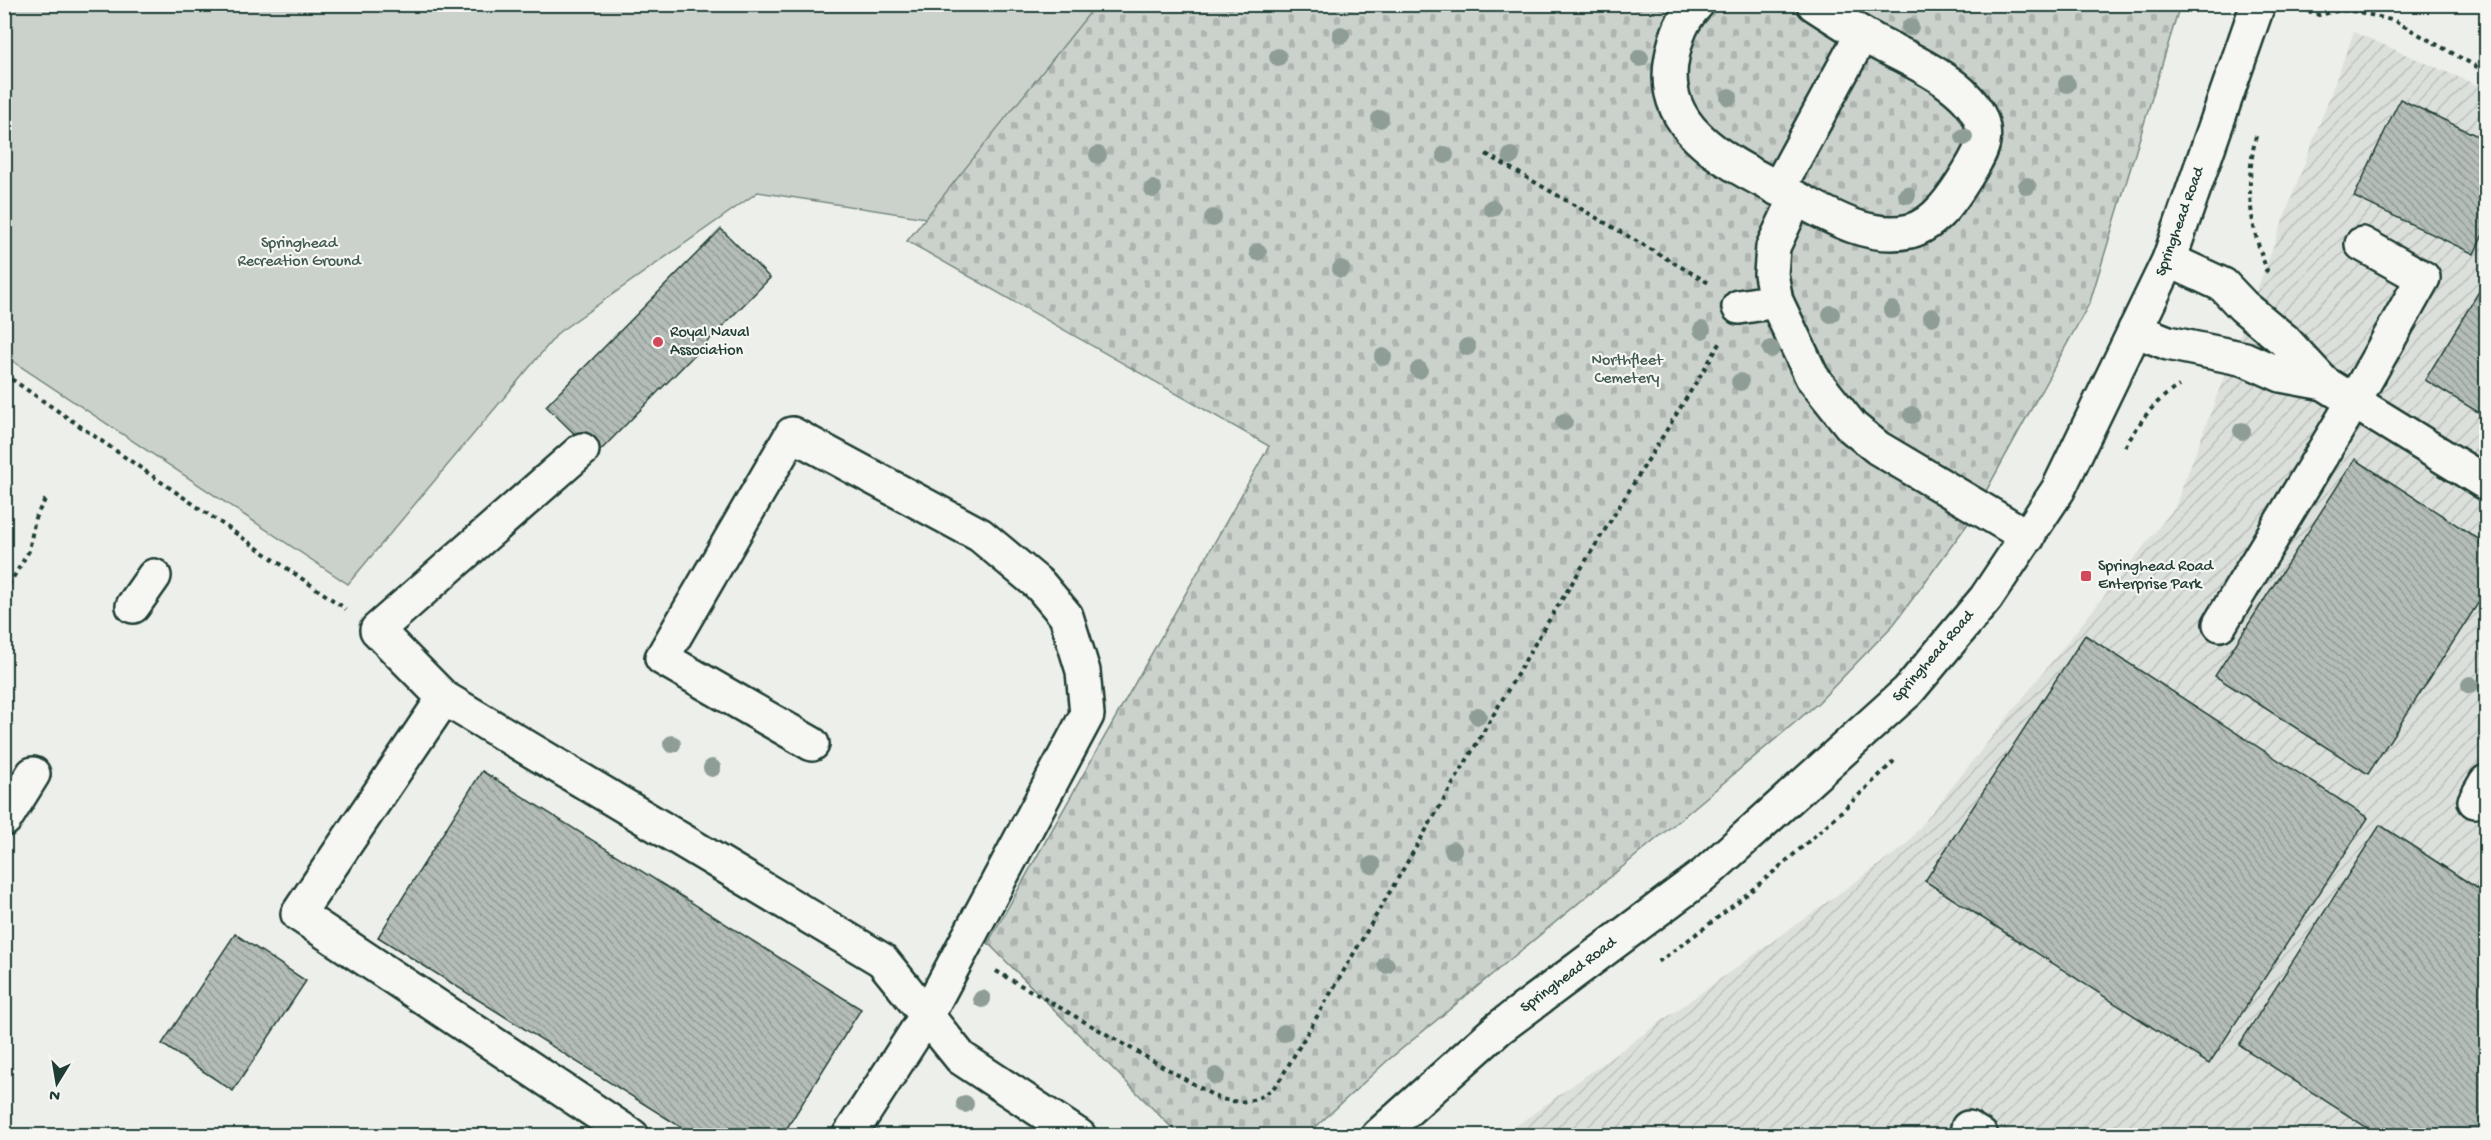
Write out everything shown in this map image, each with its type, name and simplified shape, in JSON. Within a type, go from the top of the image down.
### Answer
[{"type":"main road","points":[[1697,4],[1679,29],[1674,42],[1669,78],[1676,108],[1689,128],[1712,150],[1787,193],[1867,231],[1883,233],[1910,231],[1929,222],[1945,206],[1968,175],[1979,153],[1983,138],[1975,111],[1958,90],[1932,71],[1862,34],[1814,4]]},
{"type":"main road","name":"Springhead Road","points":[[1378,1136],[1499,1028],[1704,875],[1908,691],[1986,598],[2058,490],[2169,260],[2258,4]]},
{"type":"main road","points":[[1862,34],[1787,193],[1771,253],[1771,274],[1776,301],[1812,377],[1852,427],[1896,460],[2028,537]]},
{"type":"main road","points":[[2220,624],[2354,401],[2423,278],[2362,244]]},
{"type":"main road","points":[[2169,260],[2223,285],[2243,306],[2284,340],[2324,383],[2487,483]]},
{"type":"main road","points":[[1739,307],[1776,301]]},
{"type":"main road","points":[[2135,330],[2168,344],[2246,359],[2281,375],[2324,383]]},
{"type":"main road","points":[[812,744],[662,658],[792,434],[980,535],[1040,585],[1066,616],[1083,671],[1087,715],[927,1015],[849,1136]]},
{"type":"main road","points":[[582,450],[377,630],[444,698],[882,960],[961,1058],[1079,1136]]},
{"type":"main road","points":[[133,606],[154,576]]},
{"type":"main road","points":[[444,698],[297,914],[632,1136]]},
{"type":"main road","points":[[5,819],[33,774]]},
{"type":"path","points":[[2301,4],[2299,8],[2319,15],[2341,10],[2370,14],[2395,21],[2487,72]]},
{"type":"path","points":[[987,966],[1218,1098],[1245,1102],[1270,1092],[1281,1078],[1543,630],[1740,312],[1731,296],[1486,154]]},
{"type":"path","points":[[4,374],[377,630]]},
{"type":"path","points":[[4,593],[29,551],[35,518],[46,498]]},
{"type":"shaded area","points":[[2354,32],[2486,89],[2486,1135],[1502,1136],[1905,846],[2175,507]]},
{"type":"green space","name":"Springhead Recreation Ground","points":[[4,5],[1104,5],[952,222],[758,192],[559,332],[348,584],[5,356]]},
{"type":"green space","name":"Northfleet Cemetery","points":[[1096,5],[2180,5],[2090,302],[1969,522],[1894,624],[1818,703],[1387,1061],[1307,1135],[1179,1135],[988,943],[1269,446],[907,241]]},
{"type":"building","points":[[2400,99],[2486,140],[2486,228],[2474,254],[2354,197]]},
{"type":"building","name":"Royal Naval Association","points":[[721,229],[770,278],[596,455],[546,406]]},
{"type":"building","points":[[2486,280],[2486,417],[2425,380]]},
{"type":"building","points":[[2355,459],[2486,544],[2486,591],[2368,774],[2215,676]]},
{"type":"building","points":[[2085,635],[2368,818],[2209,1064],[1925,881]]},
{"type":"building","points":[[482,771],[861,1009],[782,1136],[695,1136],[378,937]]},
{"type":"building","points":[[2380,825],[2486,894],[2486,1136],[2380,1136],[2239,1045]]},
{"type":"building","points":[[235,934],[306,981],[233,1091],[162,1044]]},
{"type":"place","name":"Royal Naval Association","points":[[658,342]]},
{"type":"place","name":"Springhead Road Enterprise Park","points":[[2086,576]]}]
